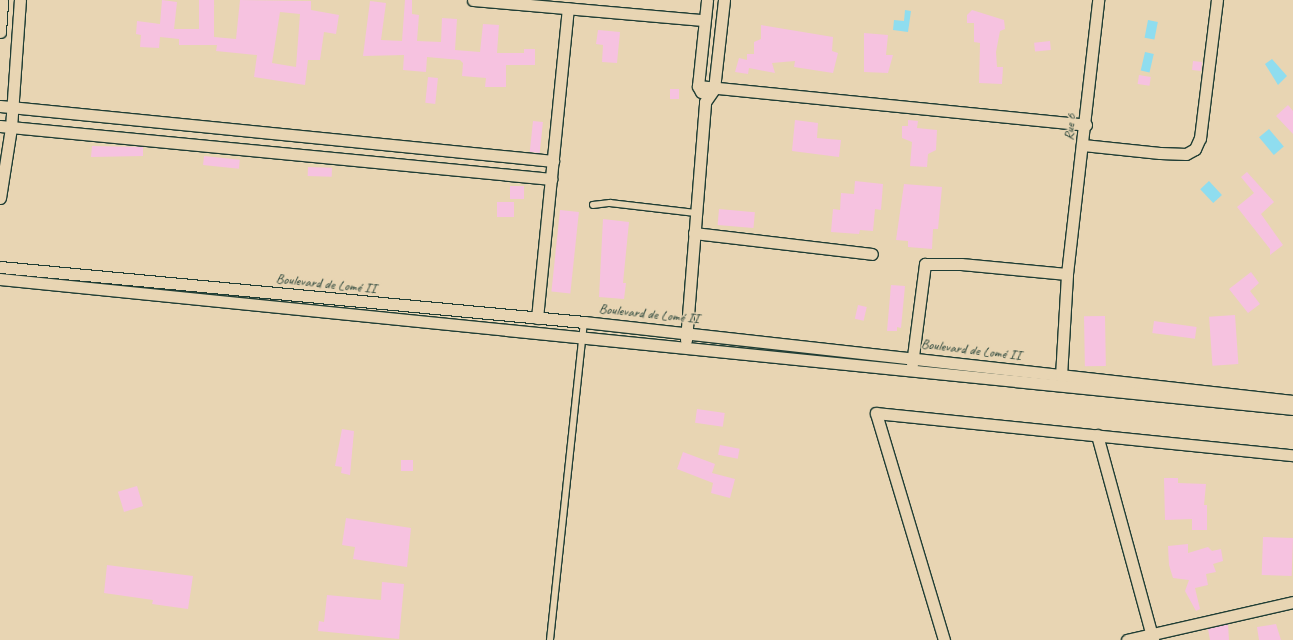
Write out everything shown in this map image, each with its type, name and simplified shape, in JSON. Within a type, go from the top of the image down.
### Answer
[{"type":"street","points":[[0,32],[2,0]]},
{"type":"street","points":[[0,198],[6,127],[12,107],[20,0]]},
{"type":"street","points":[[473,0],[703,20]]},
{"type":"street","points":[[686,347],[695,213],[705,102],[698,86],[703,20],[707,0]]},
{"type":"street","points":[[705,102],[714,89],[724,0]]},
{"type":"street","name":"Rue 6","points":[[1061,376],[1067,274],[1086,124],[1098,0]]},
{"type":"street","points":[[1083,145],[1160,153],[1186,154],[1195,149],[1200,138],[1217,0]]},
{"type":"street","points":[[537,318],[568,9]]},
{"type":"street","points":[[698,86],[714,89],[1086,124]]},
{"type":"street","points":[[0,106],[553,161]]},
{"type":"street","points":[[6,127],[551,179]]},
{"type":"street","points":[[694,233],[872,254]]},
{"type":"street","points":[[912,364],[925,264],[961,264],[1067,274]]},
{"type":"street","name":"Boulevard de Lomé II","points":[[0,267],[584,322],[912,364],[1293,409]]},
{"type":"street","name":"Boulevard de Lomé II","points":[[0,279],[686,347],[1061,376],[1293,401]]},
{"type":"street","points":[[944,640],[876,413],[1293,455]]},
{"type":"street","points":[[1097,435],[1152,636]]},
{"type":"street","points":[[1127,640],[1152,636],[1293,602]]},
{"type":"lane","points":[[593,205],[610,203],[695,213]]},
{"type":"lane","points":[[550,640],[584,322]]},
{"type":"water","points":[[905,10],[911,11],[908,32],[893,30],[894,20],[904,21]]},
{"type":"water","points":[[1148,20],[1158,22],[1154,40],[1145,38]]},
{"type":"water","points":[[1145,52],[1154,54],[1149,73],[1141,71]]},
{"type":"water","points":[[1272,59],[1287,76],[1278,85],[1265,64]]},
{"type":"water","points":[[1269,129],[1284,147],[1274,155],[1259,137]]},
{"type":"water","points":[[1209,181],[1222,195],[1213,203],[1200,189]]},
{"type":"building","points":[[162,0],[177,2],[174,29],[199,29],[199,0],[214,0],[214,37],[236,39],[240,0],[311,1],[311,10],[339,15],[336,34],[324,32],[320,60],[308,60],[305,85],[254,77],[257,55],[216,51],[217,45],[179,45],[179,39],[160,37],[159,48],[140,47],[141,35],[136,34],[137,21],[160,24]],"holes":[[[280,12],[300,14],[296,67],[272,63]]]},
{"type":"building","points":[[405,0],[412,0],[412,14],[419,15],[417,41],[441,42],[442,18],[457,19],[455,50],[480,52],[483,24],[499,25],[497,53],[524,53],[524,49],[535,49],[535,65],[506,65],[506,87],[485,87],[486,78],[462,76],[463,63],[460,60],[427,57],[426,72],[403,70],[404,55],[363,56],[370,1],[386,3],[381,40],[402,41]]},
{"type":"building","points":[[972,10],[1004,20],[1005,29],[1000,31],[996,52],[997,67],[1003,67],[1002,84],[979,83],[980,43],[974,42],[974,23],[967,23],[967,15]]},
{"type":"building","points":[[761,25],[833,37],[832,51],[838,53],[833,73],[794,67],[795,61],[772,63],[775,73],[749,68],[748,74],[735,72],[739,58],[747,60],[747,54],[754,54],[754,42],[761,39]]},
{"type":"building","points":[[598,30],[620,32],[617,63],[602,62],[603,45],[596,44]]},
{"type":"building","points":[[864,33],[888,35],[886,55],[893,55],[888,73],[864,72]]},
{"type":"building","points":[[1050,41],[1051,50],[1035,52],[1034,43]]},
{"type":"building","points":[[1193,61],[1202,62],[1201,71],[1192,70]]},
{"type":"building","points":[[1139,75],[1151,77],[1149,86],[1138,84]]},
{"type":"building","points":[[428,77],[438,78],[435,104],[425,103]]},
{"type":"building","points":[[670,89],[679,89],[679,99],[670,99]]},
{"type":"building","points":[[1288,105],[1293,111],[1293,134],[1276,116]]},
{"type":"building","points":[[795,120],[818,123],[817,138],[841,140],[839,157],[792,151]]},
{"type":"building","points":[[908,120],[918,121],[917,128],[937,130],[936,150],[928,154],[927,167],[910,166],[912,142],[902,138],[902,126],[908,126]]},
{"type":"building","points":[[533,121],[543,122],[540,153],[530,152]]},
{"type":"building","points":[[92,146],[143,147],[143,156],[91,157]]},
{"type":"building","points":[[204,156],[240,160],[239,169],[203,165]]},
{"type":"building","points":[[308,167],[332,168],[332,177],[308,176]]},
{"type":"building","points":[[1247,172],[1274,202],[1261,214],[1283,245],[1270,255],[1270,249],[1237,207],[1254,193],[1241,177]]},
{"type":"building","points":[[855,181],[883,184],[881,210],[875,209],[873,231],[860,230],[859,234],[831,232],[833,209],[840,210],[841,193],[854,194]]},
{"type":"building","points":[[904,184],[942,187],[938,229],[933,229],[932,249],[908,247],[908,241],[896,240]]},
{"type":"building","points":[[510,186],[524,186],[524,199],[510,199]]},
{"type":"building","points":[[497,202],[514,202],[514,217],[497,217]]},
{"type":"building","points":[[719,209],[755,212],[753,228],[718,225]]},
{"type":"building","points":[[560,210],[579,212],[570,294],[551,292]]},
{"type":"building","points":[[603,219],[629,222],[623,283],[626,283],[624,299],[599,297]]},
{"type":"building","points":[[1251,272],[1259,283],[1250,291],[1260,304],[1248,313],[1229,289]]},
{"type":"building","points":[[891,285],[905,286],[901,328],[897,327],[897,331],[887,331]]},
{"type":"building","points":[[858,305],[867,307],[864,321],[855,319]]},
{"type":"building","points":[[1235,315],[1238,364],[1212,366],[1209,317]]},
{"type":"building","points":[[1084,316],[1105,316],[1106,366],[1085,366]]},
{"type":"building","points":[[1154,321],[1197,327],[1195,339],[1152,333]]},
{"type":"building","points":[[697,409],[725,413],[723,427],[695,423]]},
{"type":"building","points":[[342,429],[354,431],[350,475],[341,473],[342,467],[335,466]]},
{"type":"building","points":[[720,445],[740,449],[738,459],[718,455]]},
{"type":"building","points":[[683,452],[715,464],[712,473],[735,479],[730,498],[711,493],[713,483],[677,469]]},
{"type":"building","points":[[401,460],[413,460],[413,471],[401,471]]},
{"type":"building","points":[[1164,478],[1178,478],[1178,483],[1206,484],[1204,505],[1207,505],[1207,530],[1192,530],[1192,519],[1165,520]]},
{"type":"building","points":[[137,486],[143,506],[124,512],[118,492]]},
{"type":"building","points":[[346,518],[411,528],[407,567],[353,559],[355,547],[342,545]]},
{"type":"building","points":[[1263,537],[1293,538],[1292,576],[1262,575]]},
{"type":"building","points":[[1188,544],[1188,553],[1208,547],[1212,551],[1221,549],[1223,561],[1213,564],[1216,572],[1206,574],[1208,585],[1195,588],[1200,609],[1196,611],[1185,591],[1189,580],[1173,578],[1169,565],[1168,546]]},
{"type":"building","points":[[107,565],[193,576],[188,609],[152,604],[153,600],[104,593]]},
{"type":"building","points":[[382,582],[404,584],[399,639],[318,631],[319,621],[324,622],[327,595],[381,600]]},
{"type":"building","points":[[1228,624],[1229,640],[1210,640],[1208,629]]},
{"type":"building","points":[[1276,624],[1281,640],[1259,640],[1257,627]]}]
